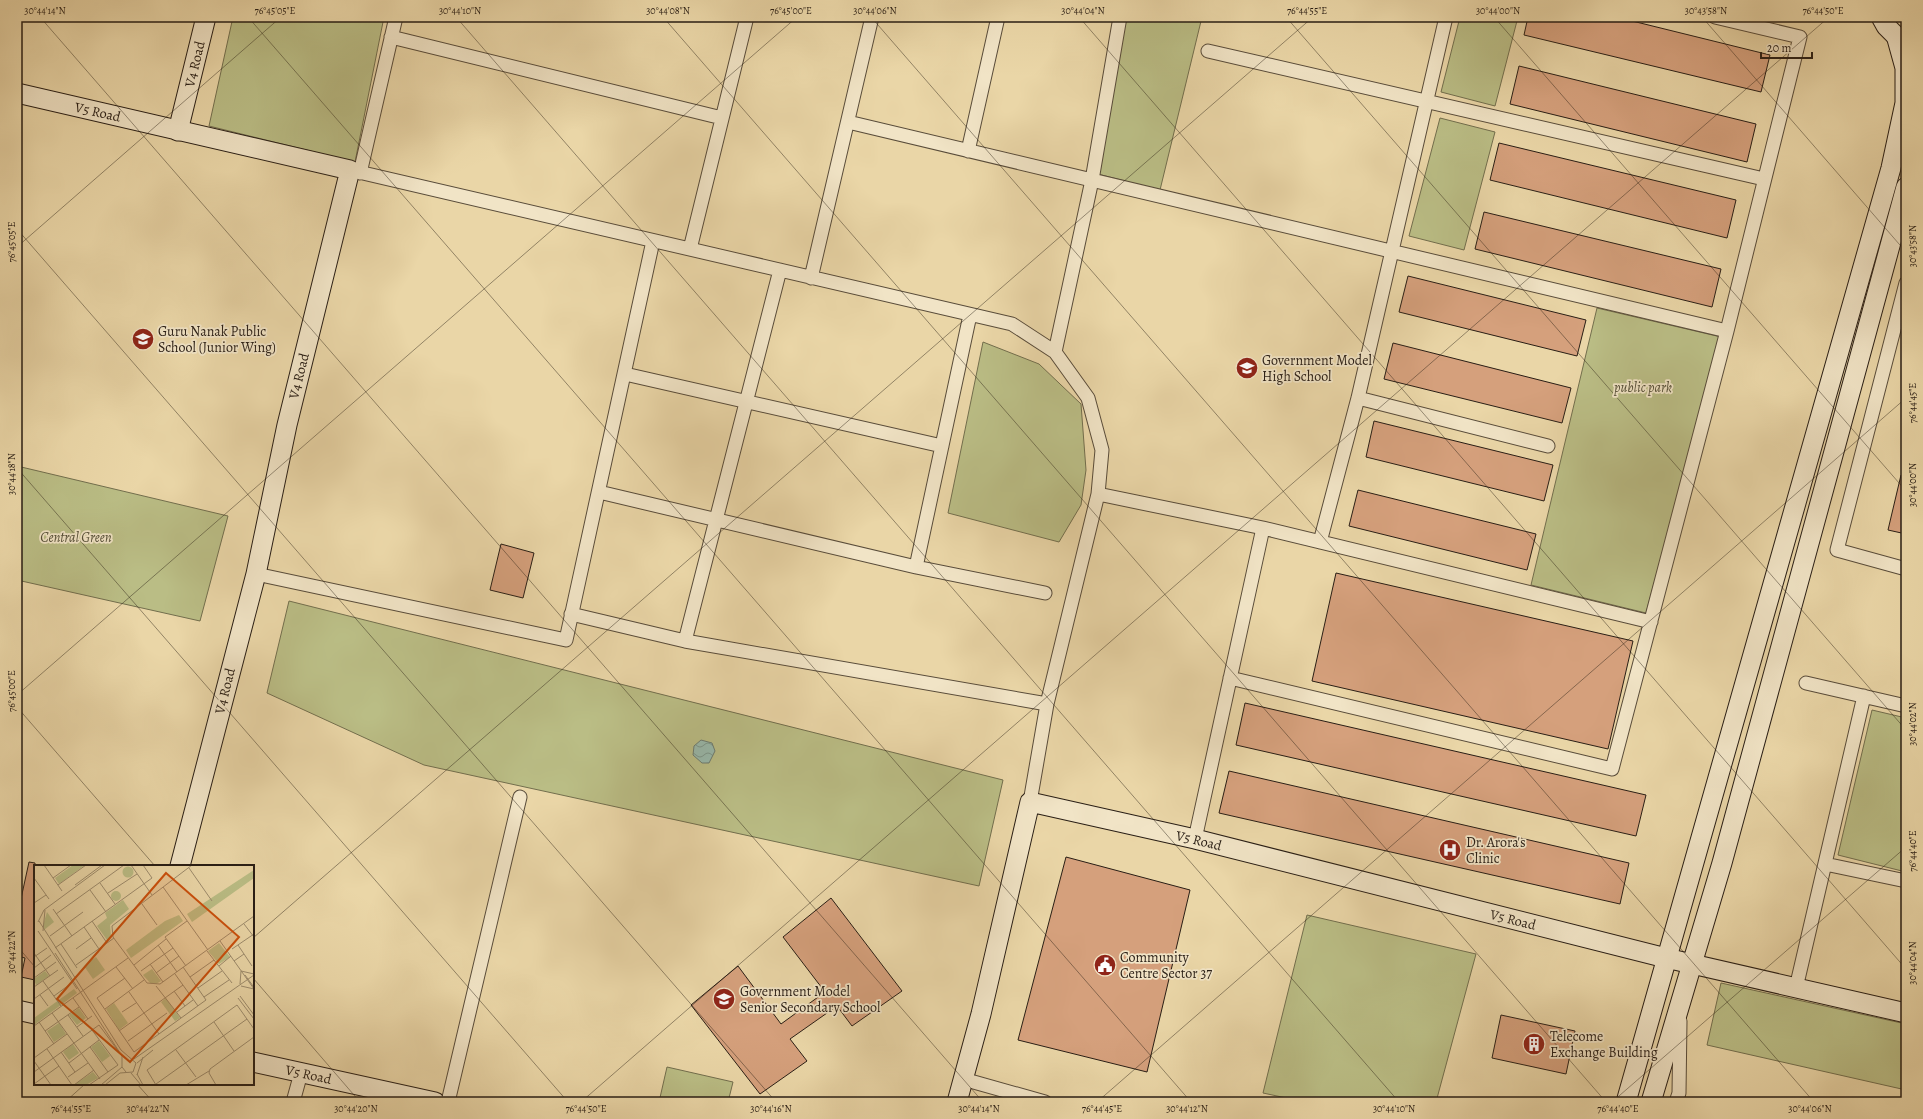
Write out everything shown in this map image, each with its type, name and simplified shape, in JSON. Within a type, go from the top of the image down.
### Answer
[{"type":"street","name":"V4 Road","points":[[178,130],[206,17]]},
{"type":"street","points":[[355,172],[396,17]]},
{"type":"street","points":[[690,249],[747,17]]},
{"type":"street","points":[[811,278],[872,17]]},
{"type":"street","points":[[968,151],[998,17]]},
{"type":"street","points":[[1055,352],[1092,180],[1120,17]]},
{"type":"street","points":[[1320,542],[1358,398],[1446,17]]},
{"type":"street","points":[[1230,678],[1612,769],[1727,331],[1800,37],[1716,17]]},
{"type":"street","points":[[1626,1102],[1891,168],[1905,103],[1905,68],[1901,42],[1881,17]]},
{"type":"street","points":[[391,37],[722,118]]},
{"type":"street","points":[[1208,51],[1764,179]]},
{"type":"street","name":"V5 Road","points":[[17,93],[178,130]]},
{"type":"street","points":[[848,122],[1727,331]]},
{"type":"street","points":[[178,130],[1012,324],[1055,352],[1088,398],[1102,450],[1098,494],[1047,704],[1030,802],[981,1014],[957,1102]]},
{"type":"street","name":"V4 Road","points":[[180,865],[256,574],[287,426],[355,172]]},
{"type":"street","points":[[1651,1102],[1722,863],[1906,187]]},
{"type":"street","points":[[256,574],[566,640],[653,241]]},
{"type":"street","points":[[686,641],[780,270]]},
{"type":"street","points":[[1906,283],[1837,550],[1906,569]]},
{"type":"street","points":[[916,567],[970,314]]},
{"type":"street","points":[[625,374],[942,446]]},
{"type":"street","points":[[1358,398],[1548,446]]},
{"type":"street","points":[[599,492],[916,567],[1044,593]]},
{"type":"street","points":[[1098,494],[1262,528],[1651,622]]},
{"type":"street","points":[[1195,839],[1262,528]]},
{"type":"street","points":[[571,614],[686,641],[1047,704]]},
{"type":"street","points":[[1806,683],[1906,706]]},
{"type":"street","points":[[1796,988],[1864,696]]},
{"type":"street","points":[[448,1102],[520,797]]},
{"type":"street","name":"V5 Road","points":[[1030,802],[1195,839],[1666,958],[1906,1013]]},
{"type":"street","points":[[1825,864],[1906,882]]},
{"type":"street","points":[[1676,1102],[1679,1093],[1680,1004]]},
{"type":"street","points":[[17,1010],[34,1014]]},
{"type":"street","name":"V5 Road","points":[[254,1062],[435,1102]]},
{"type":"street","points":[[293,1102],[301,1073]]},
{"type":"street","points":[[963,1079],[1045,1102]]},
{"type":"green space","points":[[233,17],[384,17],[355,162],[209,126]]},
{"type":"green space","points":[[1127,17],[1202,17],[1160,190],[1090,172]]},
{"type":"green space","points":[[1460,17],[1518,17],[1495,106],[1441,92]]},
{"type":"green space","points":[[1440,118],[1495,132],[1464,250],[1409,236]]},
{"type":"green space","name":"public park","points":[[1597,308],[1721,337],[1646,613],[1531,585]]},
{"type":"green space","points":[[983,342],[1039,364],[1081,404],[1086,470],[1081,505],[1059,542],[948,513]]},
{"type":"green space","name":"Central Green","points":[[17,466],[228,516],[200,621],[17,580]]},
{"type":"green space","points":[[289,601],[1003,780],[979,886],[424,765],[267,693]]},
{"type":"green space","points":[[1872,710],[1906,718],[1906,872],[1838,855]]},
{"type":"green space","points":[[1307,915],[1476,954],[1436,1102],[1305,1102],[1263,1093]]},
{"type":"green space","points":[[1721,983],[1906,1024],[1906,1090],[1707,1045]]},
{"type":"green space","points":[[667,1067],[733,1082],[728,1102],[659,1102]]},
{"type":"water","points":[[701,740],[712,743],[715,751],[709,763],[702,763],[693,755],[694,746]]},
{"type":"building","points":[[1528,17],[1616,17],[1770,55],[1761,92],[1524,35]]},
{"type":"building","points":[[1519,66],[1756,124],[1747,162],[1510,104]]},
{"type":"building","points":[[1499,143],[1736,200],[1727,238],[1490,180]]},
{"type":"building","points":[[1484,212],[1721,269],[1712,307],[1475,249]]},
{"type":"building","points":[[1408,276],[1586,320],[1577,356],[1399,312]]},
{"type":"building","points":[[1393,343],[1571,388],[1562,423],[1384,379]]},
{"type":"building","points":[[1374,421],[1553,465],[1544,501],[1366,457]]},
{"type":"building","points":[[1901,475],[1906,476],[1906,534],[1888,530]]},
{"type":"building","points":[[1358,490],[1536,534],[1527,570],[1349,526]]},
{"type":"building","points":[[501,544],[534,553],[523,598],[490,590]]},
{"type":"building","points":[[1336,573],[1633,641],[1608,749],[1312,681]]},
{"type":"building","points":[[1245,703],[1646,795],[1636,836],[1236,745]]},
{"type":"building","points":[[1229,771],[1629,863],[1620,904],[1219,813]]},
{"type":"building","name":"Community Centre Sector 37","points":[[1066,857],[1190,890],[1147,1072],[1018,1040]]},
{"type":"building","points":[[29,862],[35,863],[34,980],[21,977],[25,958],[17,956],[17,917]]},
{"type":"building","points":[[831,898],[902,991],[852,1026],[837,1006],[790,1039],[807,1061],[760,1094],[691,1005],[738,966],[781,1024],[825,992],[783,937]]},
{"type":"building","name":"Telecome Exchange Building","points":[[1501,1015],[1575,1031],[1566,1074],[1492,1058]]},
{"type":"place","name":"Guru Nanak Public School (Junior Wing)","points":[[143,339]]},
{"type":"place","name":"Government Model High School","points":[[1247,368]]},
{"type":"place","name":"Dr. Arora's Clinic","points":[[1450,850]]},
{"type":"place","name":"Community Centre Sector 37","points":[[1105,965]]},
{"type":"place","name":"Government Model Senior Secondary School","points":[[724,999]]},
{"type":"place","name":"Telecome Exchange Building","points":[[1534,1044]]}]
